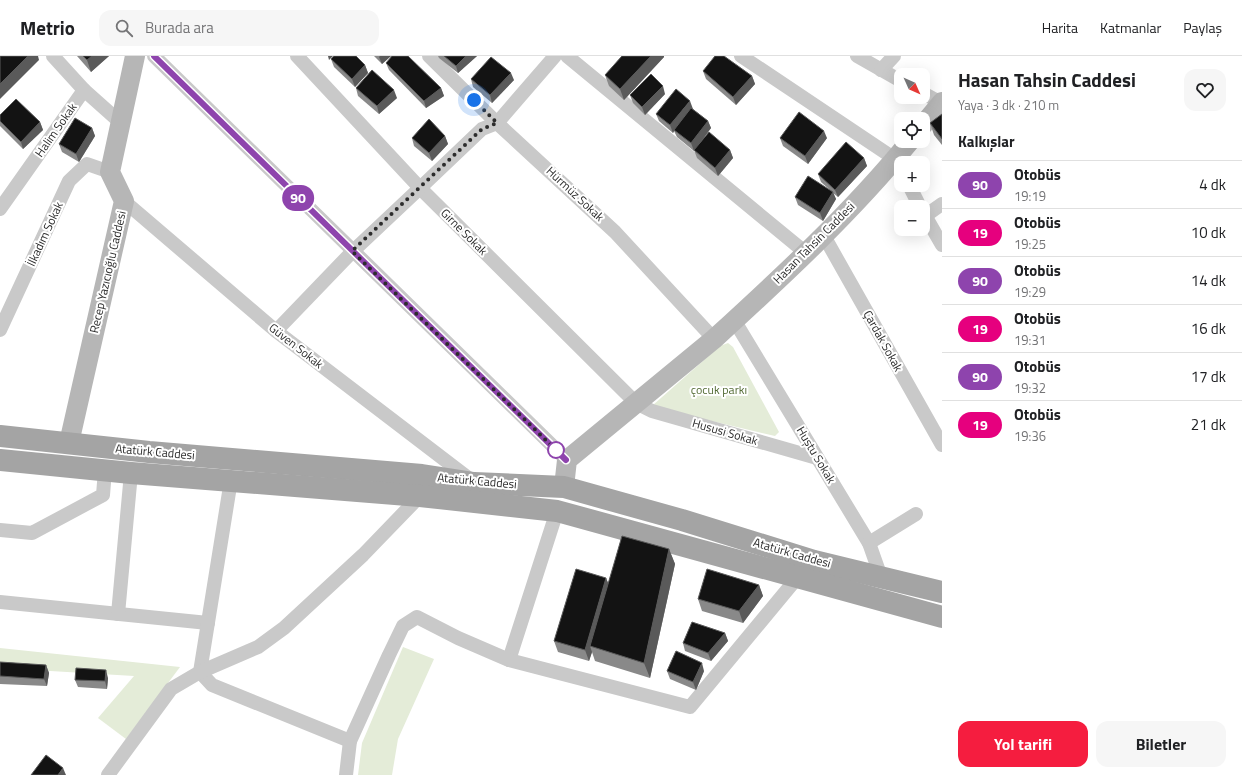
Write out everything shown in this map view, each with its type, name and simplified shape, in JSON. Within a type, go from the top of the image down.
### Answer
[{"type":"main road","name":"Atatürk Caddesi","points":[[0,436],[149,452],[414,475],[474,483],[564,487],[682,520],[814,561],[942,592]]},
{"type":"main road","points":[[0,460],[131,473],[420,496],[556,511],[942,617]]},
{"type":"street","points":[[53,56],[84,90]]},
{"type":"street","points":[[110,172],[136,56]]},
{"type":"street","points":[[154,56],[566,460],[564,487]]},
{"type":"street","name":"Girne Sokak","points":[[297,56],[420,188],[636,403]]},
{"type":"street","name":"Hürmüz Sokak","points":[[429,56],[497,123],[615,232],[714,339]]},
{"type":"street","points":[[276,331],[352,251],[482,129],[497,123],[555,56]]},
{"type":"street","points":[[567,56],[806,253]]},
{"type":"street","points":[[741,56],[894,162]]},
{"type":"street","points":[[857,56],[894,78]]},
{"type":"street","points":[[881,70],[894,56]]},
{"type":"street","name":"Halim Sokak","points":[[0,209],[84,90],[121,123]]},
{"type":"street","points":[[930,96],[941,102],[930,116]]},
{"type":"street","name":"İlkadım Sokak","points":[[0,330],[69,181],[87,164],[110,172]]},
{"type":"street","name":"Hasan Tahsin Caddesi","points":[[566,460],[714,339],[894,169]]},
{"type":"street","name":"Recep Yazıcıoğlu Caddesi","points":[[69,443],[124,201],[110,172]]},
{"type":"street","name":"Güven Sokak","points":[[124,201],[276,331],[474,483]]},
{"type":"street","points":[[930,209],[942,204]]},
{"type":"street","points":[[930,224],[942,245]]},
{"type":"street","name":"Çardak Sokak","points":[[824,236],[942,445]]},
{"type":"street","name":"Huştu Sokak","points":[[734,320],[869,542],[881,577]]},
{"type":"street","name":"Hususi Sokak","points":[[636,403],[652,412],[817,458]]},
{"type":"street","points":[[0,530],[32,533],[103,495],[105,470]]},
{"type":"street","points":[[118,614],[131,473]]},
{"type":"street","points":[[200,672],[231,480]]},
{"type":"street","points":[[108,775],[171,689],[200,672],[258,647],[284,628],[363,556],[420,496]]},
{"type":"street","points":[[509,660],[556,511]]},
{"type":"street","points":[[869,542],[916,514]]},
{"type":"street","points":[[346,775],[350,741],[388,655],[403,626],[417,617],[458,638],[509,660],[690,707],[797,578]]},
{"type":"street","points":[[0,602],[208,623]]},
{"type":"street","points":[[200,672],[212,685],[350,741]]},
{"type":"green space","name":"çocuk parkı","points":[[728,343],[733,347],[779,432],[775,436],[657,408],[653,405],[720,346]]},
{"type":"green space","points":[[403,647],[434,659],[398,739],[392,775],[358,775],[362,743]]},
{"type":"green space","points":[[0,648],[180,667],[126,739],[98,718],[134,676],[0,668]]},
{"type":"building","points":[[0,56],[28,56],[0,84]]},
{"type":"building","points":[[83,56],[92,56],[87,60]]},
{"type":"building","points":[[334,56],[356,56],[365,65],[352,79],[331,59]]},
{"type":"building","points":[[392,56],[408,56],[441,88],[424,101],[386,63]]},
{"type":"building","points":[[444,56],[466,56],[456,66]]},
{"type":"building","points":[[622,56],[651,56],[620,89],[605,75]]},
{"type":"building","points":[[715,56],[724,56],[752,76],[733,97],[703,71]]},
{"type":"building","points":[[491,57],[511,73],[490,95],[471,79]]},
{"type":"building","points":[[372,70],[394,90],[377,106],[356,88]]},
{"type":"building","points":[[651,74],[663,86],[642,107],[630,95]]},
{"type":"building","points":[[676,89],[690,101],[670,125],[656,114]]},
{"type":"building","points":[[16,99],[40,122],[21,142],[0,121],[0,115]]},
{"type":"building","points":[[691,108],[708,121],[691,143],[674,130]]},
{"type":"building","points":[[799,112],[824,131],[805,156],[780,138]]},
{"type":"building","points":[[942,114],[942,139],[930,123]]},
{"type":"building","points":[[75,118],[92,128],[76,154],[59,144]]},
{"type":"building","points":[[429,119],[445,136],[429,153],[412,138]]},
{"type":"building","points":[[709,132],[730,150],[715,168],[694,150]]},
{"type":"building","points":[[846,142],[864,158],[835,190],[818,174]]},
{"type":"building","points":[[808,176],[833,192],[820,213],[795,197]]},
{"type":"building","points":[[622,536],[669,549],[644,663],[590,646]]},
{"type":"building","points":[[576,569],[606,578],[585,650],[554,641]]},
{"type":"building","points":[[707,569],[759,585],[739,611],[698,599]]},
{"type":"building","points":[[692,622],[725,633],[708,653],[683,643]]},
{"type":"building","points":[[676,651],[702,663],[693,682],[667,671]]},
{"type":"building","points":[[0,662],[46,665],[44,679],[0,676]]},
{"type":"building","points":[[76,668],[106,670],[105,681],[75,680]]},
{"type":"building","points":[[46,755],[63,768],[58,775],[31,775]]},
{"type":"bus line","name":"90","points":[[154,56],[566,460]]},
{"type":"route","points":[[474,100],[497,123],[482,129],[352,251],[556,450]]}]
